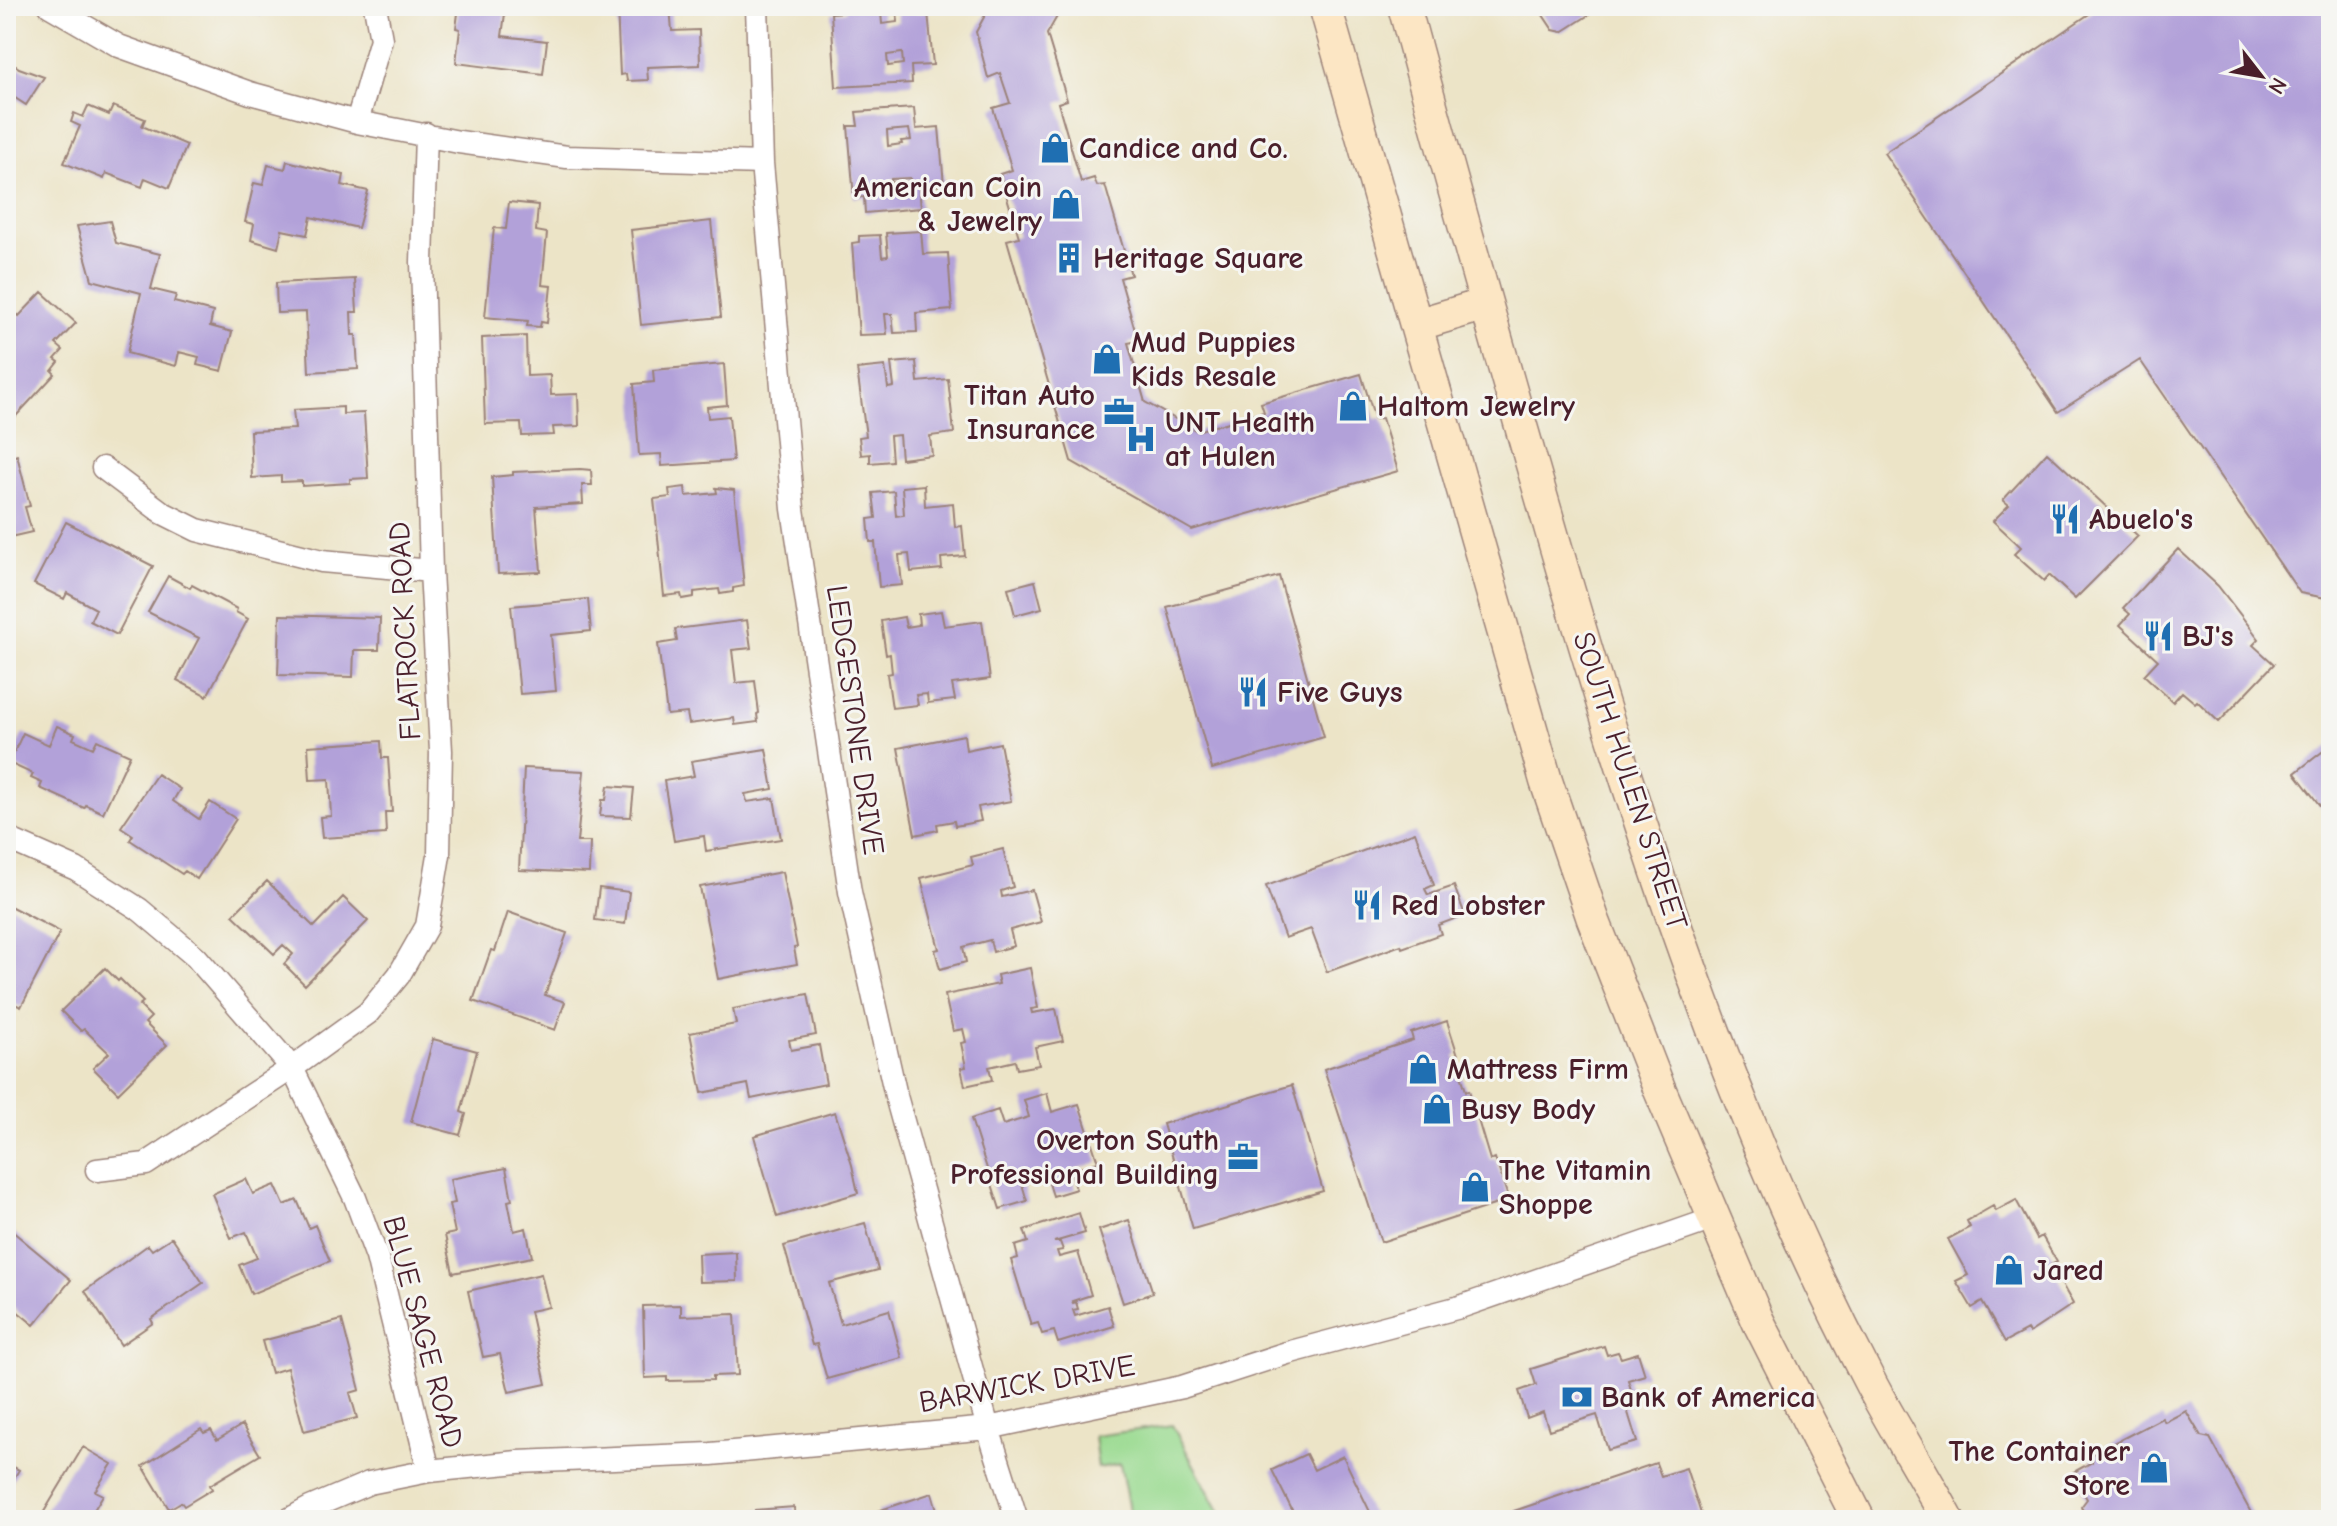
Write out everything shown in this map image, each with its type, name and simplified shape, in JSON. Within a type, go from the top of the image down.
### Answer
[{"type":"main road","points":[[1325,6],[1546,781],[1593,919],[1713,1219],[1758,1321],[1859,1520]]},
{"type":"main road","name":"SOUTH HULEN STREET","points":[[1404,6],[1575,614],[1641,825],[1746,1113],[1849,1339],[1948,1520]]},
{"type":"main road","points":[[1416,325],[1486,304]]},
{"type":"street","points":[[50,6],[119,46],[250,93],[357,122],[459,142],[567,157],[762,163]]},
{"type":"street","points":[[357,122],[381,39],[375,6]]},
{"type":"street","name":"LEDGESTONE DRIVE","points":[[757,6],[762,163],[793,509],[850,892],[896,1096],[988,1428],[1017,1520]]},
{"type":"street","name":"FLATROCK ROAD","points":[[97,1170],[146,1164],[292,1068],[368,1013],[399,975],[427,926],[439,855],[441,751],[431,571],[422,262],[426,134]]},
{"type":"street","points":[[103,468],[163,513],[197,530],[322,561],[431,571]]},
{"type":"street","name":"BLUE SAGE ROAD","points":[[6,838],[76,869],[139,909],[196,957],[292,1068],[355,1198],[377,1257],[429,1471]]},
{"type":"street","name":"BARWICK DRIVE","points":[[288,1520],[369,1483],[429,1471],[518,1462],[711,1454],[988,1428],[1182,1387],[1287,1353],[1460,1307],[1713,1219]]},
{"type":"green space","points":[[1172,1425],[1224,1520],[1131,1520],[1120,1464],[1098,1468],[1094,1436]]},
{"type":"building","points":[[232,6],[265,6],[261,16]]},
{"type":"building","points":[[459,6],[506,6],[502,36],[547,41],[543,74],[456,63]]},
{"type":"building","points":[[617,6],[670,6],[672,31],[699,30],[700,65],[647,67],[648,80],[627,81],[626,74],[620,75]]},
{"type":"building","points":[[846,6],[902,6],[903,14],[928,12],[933,65],[911,66],[912,83],[836,87],[831,13],[846,12]],"holes":[[[897,11],[898,22],[882,24],[881,12]],[[902,53],[903,64],[888,66],[887,55]]]},
{"type":"building","name":"Heritage Square","points":[[990,6],[1063,6],[1047,34],[1067,100],[1058,103],[1081,182],[1094,178],[1097,186],[1105,185],[1131,275],[1120,278],[1138,341],[1128,343],[1145,402],[1197,431],[1264,412],[1261,403],[1361,374],[1375,419],[1382,418],[1398,471],[1192,530],[1071,461],[1007,240],[1019,237],[1000,174],[1012,170],[993,108],[1010,103],[1000,73],[988,78],[976,32]]},
{"type":"building","points":[[1537,6],[1603,6],[1562,32],[1553,30]]},
{"type":"building","points":[[2101,6],[2262,6],[2266,11],[2273,6],[2327,6],[2331,12],[2331,599],[2300,593],[2140,360],[2058,412],[1884,153]]},
{"type":"building","points":[[6,59],[19,68],[44,77],[26,105],[6,92]]},
{"type":"building","points":[[88,106],[109,115],[113,106],[145,119],[142,126],[187,145],[169,188],[145,178],[142,187],[106,173],[104,179],[64,163],[80,126],[71,122],[74,113],[83,117]]},
{"type":"building","points":[[914,108],[916,129],[939,127],[944,185],[919,187],[921,208],[865,213],[864,197],[854,198],[848,126],[858,126],[856,112]],"holes":[[[909,129],[911,140],[888,146],[887,131]],[[910,178],[911,188],[893,191],[891,179]]]},
{"type":"building","points":[[287,161],[344,175],[342,185],[368,191],[358,228],[311,217],[307,235],[282,230],[278,248],[251,240],[254,224],[245,222],[254,183],[263,185],[268,165],[285,169]]},
{"type":"building","points":[[509,202],[538,205],[536,231],[547,233],[542,285],[551,286],[547,323],[541,322],[540,327],[527,326],[528,321],[485,317],[494,228],[506,229]]},
{"type":"building","points":[[110,221],[116,243],[160,254],[151,289],[176,295],[174,302],[213,312],[210,326],[232,332],[222,371],[197,365],[199,357],[179,352],[176,366],[127,353],[141,293],[92,280],[77,226]]},
{"type":"building","points":[[711,221],[721,317],[641,325],[631,230]]},
{"type":"building","points":[[921,231],[923,254],[948,253],[952,310],[916,313],[917,332],[894,333],[892,314],[885,314],[887,334],[859,335],[852,243],[859,242],[859,236],[880,235],[882,257],[888,256],[886,233]]},
{"type":"building","points":[[355,279],[357,312],[351,312],[358,369],[309,372],[306,312],[277,313],[276,283]]},
{"type":"building","points":[[42,292],[76,323],[56,344],[63,350],[55,359],[59,362],[52,371],[55,374],[16,416],[6,407],[6,312],[10,308],[19,316]]},
{"type":"building","points":[[526,336],[527,376],[550,375],[551,395],[578,394],[579,426],[553,427],[554,435],[522,436],[521,423],[485,424],[482,338]]},
{"type":"building","points":[[916,361],[918,382],[948,379],[954,433],[930,436],[932,455],[901,459],[899,435],[890,436],[892,461],[870,463],[870,454],[861,455],[859,437],[866,436],[857,369],[885,366],[888,388],[894,387],[891,363]]},
{"type":"building","points":[[724,364],[727,405],[707,407],[708,418],[729,416],[733,461],[662,466],[661,454],[639,455],[634,384],[654,382],[653,370]]},
{"type":"building","points":[[343,407],[343,414],[364,413],[368,478],[350,479],[350,483],[302,486],[302,481],[281,482],[281,476],[252,478],[250,431],[295,429],[293,410]]},
{"type":"building","points":[[7,436],[12,457],[17,455],[30,506],[25,507],[32,532],[6,538]]},
{"type":"building","points":[[2047,452],[2138,536],[2075,599],[2049,575],[2044,581],[2014,554],[2021,547],[1993,521],[2009,505],[2003,500]]},
{"type":"building","points":[[591,470],[592,485],[582,485],[583,504],[536,507],[541,572],[498,574],[492,477],[513,475],[513,472]]},
{"type":"building","points":[[924,485],[925,506],[953,503],[955,527],[962,526],[965,556],[941,558],[942,569],[911,572],[909,554],[899,555],[902,585],[879,587],[875,542],[870,542],[868,519],[876,518],[873,493],[894,491],[896,516],[904,515],[902,487]]},
{"type":"building","points":[[685,487],[686,496],[717,493],[716,488],[734,490],[744,586],[733,588],[733,592],[720,594],[719,589],[694,592],[694,597],[682,599],[681,594],[664,596],[654,499],[670,497],[669,489]]},
{"type":"building","points":[[66,522],[153,566],[117,635],[90,621],[96,609],[67,593],[64,599],[34,584]]},
{"type":"building","points":[[2178,549],[2218,586],[2259,639],[2253,645],[2274,664],[2219,722],[2197,701],[2195,703],[2182,692],[2173,702],[2144,675],[2158,660],[2120,625],[2130,614],[2123,608]]},
{"type":"building","points":[[168,576],[237,609],[236,612],[248,619],[207,696],[177,680],[199,638],[148,612]]},
{"type":"building","points":[[1279,576],[1324,737],[1212,769],[1167,607]]},
{"type":"building","points":[[1035,581],[1042,608],[1015,615],[1008,588]]},
{"type":"building","points":[[588,599],[591,631],[551,635],[556,691],[520,694],[511,606]]},
{"type":"building","points":[[941,611],[944,626],[982,621],[990,679],[952,684],[955,700],[928,703],[927,694],[916,695],[918,705],[892,708],[887,674],[892,673],[890,654],[886,655],[881,621],[904,617],[906,627],[919,625],[918,614]]},
{"type":"building","points":[[280,615],[380,618],[379,650],[354,650],[353,677],[278,675]]},
{"type":"building","points":[[747,620],[751,648],[732,650],[736,683],[755,681],[758,722],[735,725],[734,718],[689,724],[687,713],[667,715],[658,644],[677,641],[675,629]]},
{"type":"building","points":[[57,726],[75,734],[73,739],[93,748],[97,740],[130,755],[103,813],[40,788],[42,783],[31,778],[33,774],[9,763],[23,733],[49,745]]},
{"type":"building","points":[[964,735],[966,750],[1000,743],[1011,801],[978,807],[981,821],[955,826],[954,821],[937,824],[938,830],[915,835],[898,748]]},
{"type":"building","points":[[381,741],[382,758],[388,758],[392,812],[385,812],[386,834],[322,838],[320,817],[331,816],[329,779],[310,780],[308,746]]},
{"type":"building","points":[[2331,745],[2331,820],[2295,773]]},
{"type":"building","points":[[766,749],[773,789],[745,794],[747,802],[774,798],[781,839],[706,851],[704,836],[674,841],[664,781],[694,776],[691,761]]},
{"type":"building","points":[[524,768],[584,771],[577,842],[590,842],[589,873],[519,870]]},
{"type":"building","points":[[157,774],[180,789],[173,801],[199,819],[210,802],[236,819],[197,879],[185,871],[182,874],[130,840],[133,835],[121,827]]},
{"type":"building","points":[[608,786],[634,788],[631,817],[600,816]]},
{"type":"building","name":"Red Lobster","points":[[1415,832],[1434,885],[1425,889],[1428,895],[1454,886],[1465,915],[1438,925],[1441,934],[1327,972],[1311,929],[1285,938],[1266,886]]},
{"type":"building","points":[[1003,849],[1013,887],[1001,891],[1002,897],[1032,890],[1041,922],[1010,930],[1014,946],[993,952],[990,940],[963,947],[966,962],[940,969],[935,950],[939,949],[921,878],[973,865],[971,857]]},
{"type":"building","points":[[782,872],[797,947],[794,948],[797,964],[718,979],[700,887]]},
{"type":"building","points":[[267,881],[314,927],[343,897],[368,921],[305,985],[284,964],[293,954],[283,945],[274,954],[233,915]]},
{"type":"building","points":[[599,888],[629,892],[625,924],[595,920]]},
{"type":"building","points":[[6,904],[60,932],[21,1007],[6,1000]]},
{"type":"building","points":[[508,912],[567,933],[545,995],[565,1002],[555,1030],[473,1001]]},
{"type":"building","points":[[105,968],[143,1002],[139,1005],[151,1017],[145,1023],[167,1045],[118,1093],[93,1068],[109,1053],[61,1011]]},
{"type":"building","points":[[1030,968],[1038,1008],[1031,1009],[1032,1013],[1056,1009],[1063,1041],[1035,1047],[1039,1065],[1017,1069],[1015,1061],[989,1067],[992,1080],[965,1086],[961,1068],[966,1067],[961,1043],[966,1042],[963,1029],[953,1031],[945,995],[999,984],[997,975]]},
{"type":"building","points":[[808,994],[816,1035],[789,1040],[791,1050],[819,1045],[826,1084],[751,1099],[748,1084],[702,1093],[690,1033],[736,1024],[733,1009]]},
{"type":"building","points":[[1447,1021],[1466,1091],[1469,1090],[1490,1160],[1495,1158],[1509,1200],[1381,1242],[1324,1069],[1413,1040],[1411,1033]]},
{"type":"building","points":[[433,1039],[477,1051],[461,1112],[466,1114],[460,1135],[411,1122]]},
{"type":"building","name":"Overton South Professional Building","points":[[1292,1085],[1323,1191],[1193,1229],[1163,1124]]},
{"type":"building","points":[[1047,1093],[1052,1112],[1079,1104],[1098,1162],[1070,1171],[1076,1189],[1053,1196],[1047,1177],[1022,1184],[1027,1201],[1000,1209],[971,1119],[998,1110],[1003,1125],[1029,1117],[1024,1100]]},
{"type":"building","points":[[835,1112],[858,1193],[777,1217],[754,1136]]},
{"type":"building","points":[[506,1168],[514,1231],[526,1228],[532,1257],[453,1273],[445,1235],[455,1233],[449,1204],[455,1203],[450,1179]]},
{"type":"building","points":[[246,1179],[253,1194],[275,1185],[284,1205],[297,1200],[309,1228],[315,1225],[330,1261],[251,1294],[239,1265],[257,1258],[246,1232],[231,1238],[212,1194]]},
{"type":"building","name":"Jared","points":[[2016,1200],[2037,1239],[2042,1236],[2057,1262],[2051,1265],[2073,1304],[2029,1333],[2027,1330],[2005,1342],[1982,1302],[1972,1308],[1956,1281],[1968,1275],[1948,1239],[1970,1227],[1967,1221],[1993,1206],[1996,1211]]},
{"type":"building","points":[[1079,1213],[1085,1233],[1054,1242],[1060,1242],[1063,1250],[1057,1251],[1059,1257],[1078,1252],[1091,1295],[1072,1301],[1076,1302],[1078,1309],[1073,1310],[1075,1316],[1108,1306],[1114,1326],[1058,1343],[1054,1331],[1042,1334],[1038,1323],[1031,1325],[1011,1260],[1018,1258],[1015,1246],[1028,1242],[1024,1230]]},
{"type":"building","points":[[1129,1220],[1153,1293],[1123,1303],[1099,1230]]},
{"type":"building","points":[[865,1223],[878,1270],[829,1283],[841,1324],[889,1310],[902,1358],[827,1379],[817,1344],[812,1345],[784,1246]]},
{"type":"building","points":[[6,1226],[71,1280],[34,1325],[6,1302]]},
{"type":"building","points":[[172,1237],[203,1283],[151,1319],[153,1323],[121,1345],[85,1291],[148,1245],[152,1250]]},
{"type":"building","points":[[736,1252],[737,1281],[699,1282],[698,1254]]},
{"type":"building","points":[[541,1274],[549,1307],[530,1311],[546,1384],[509,1392],[500,1354],[483,1357],[468,1291]]},
{"type":"building","points":[[681,1305],[681,1316],[735,1314],[738,1375],[713,1376],[713,1380],[645,1378],[643,1306]]},
{"type":"building","points":[[342,1320],[360,1390],[350,1393],[357,1418],[304,1431],[287,1368],[271,1373],[262,1341]]},
{"type":"building","name":"Bank of America","points":[[1604,1346],[1607,1355],[1618,1352],[1621,1358],[1638,1353],[1645,1375],[1628,1380],[1635,1403],[1626,1406],[1637,1442],[1608,1450],[1597,1415],[1549,1430],[1543,1412],[1527,1418],[1519,1391],[1536,1385],[1531,1369]]},
{"type":"building","name":"The Container Store","points":[[2186,1411],[2201,1436],[2210,1438],[2255,1520],[2089,1520],[2081,1507],[2087,1499],[2072,1473],[2092,1462],[2093,1454],[2162,1418],[2165,1422]]},
{"type":"building","points":[[242,1425],[260,1455],[210,1485],[212,1489],[184,1506],[181,1502],[169,1509],[143,1466],[201,1429],[204,1433],[211,1430],[217,1440]]},
{"type":"building","points":[[83,1447],[112,1464],[95,1491],[103,1495],[94,1510],[107,1520],[39,1520]]},
{"type":"building","points":[[1306,1454],[1314,1470],[1343,1456],[1374,1520],[1297,1520],[1272,1470]]},
{"type":"building","points":[[6,1463],[19,1470],[6,1491]]},
{"type":"building","points":[[1656,1463],[1661,1476],[1686,1468],[1703,1520],[1517,1520],[1514,1511]]},
{"type":"building","points":[[932,1493],[940,1520],[881,1520],[878,1511]]},
{"type":"building","points":[[794,1507],[795,1520],[729,1520],[755,1516],[755,1510]]},
{"type":"building","points":[[651,1514],[684,1514],[684,1520],[652,1520]]},
{"type":"place","name":"Candice and Co.","points":[[1055,148]]},
{"type":"place","name":"American Coin & Jewelry","points":[[1066,204]]},
{"type":"place","name":"Heritage Square","points":[[1069,258]]},
{"type":"place","name":"Mud Puppies Kids Resale","points":[[1107,359]]},
{"type":"place","name":"Haltom Jewelry","points":[[1353,406]]},
{"type":"place","name":"Titan Auto Insurance","points":[[1119,412]]},
{"type":"place","name":"UNT Health at Hulen","points":[[1141,439]]},
{"type":"place","name":"Abuelo's","points":[[2065,519]]},
{"type":"place","name":"BJ's","points":[[2158,636]]},
{"type":"place","name":"Five Guys","points":[[1253,692]]},
{"type":"place","name":"Red Lobster","points":[[1367,905]]},
{"type":"place","name":"Mattress Firm","points":[[1423,1069]]},
{"type":"place","name":"Busy Body","points":[[1437,1109]]},
{"type":"place","name":"Overton South Professional Building","points":[[1243,1157]]},
{"type":"place","name":"The Vitamin Shoppe","points":[[1475,1187]]},
{"type":"place","name":"Jared","points":[[2009,1270]]},
{"type":"place","name":"Bank of America","points":[[1577,1397]]},
{"type":"place","name":"The Container Store","points":[[2154,1468]]}]
